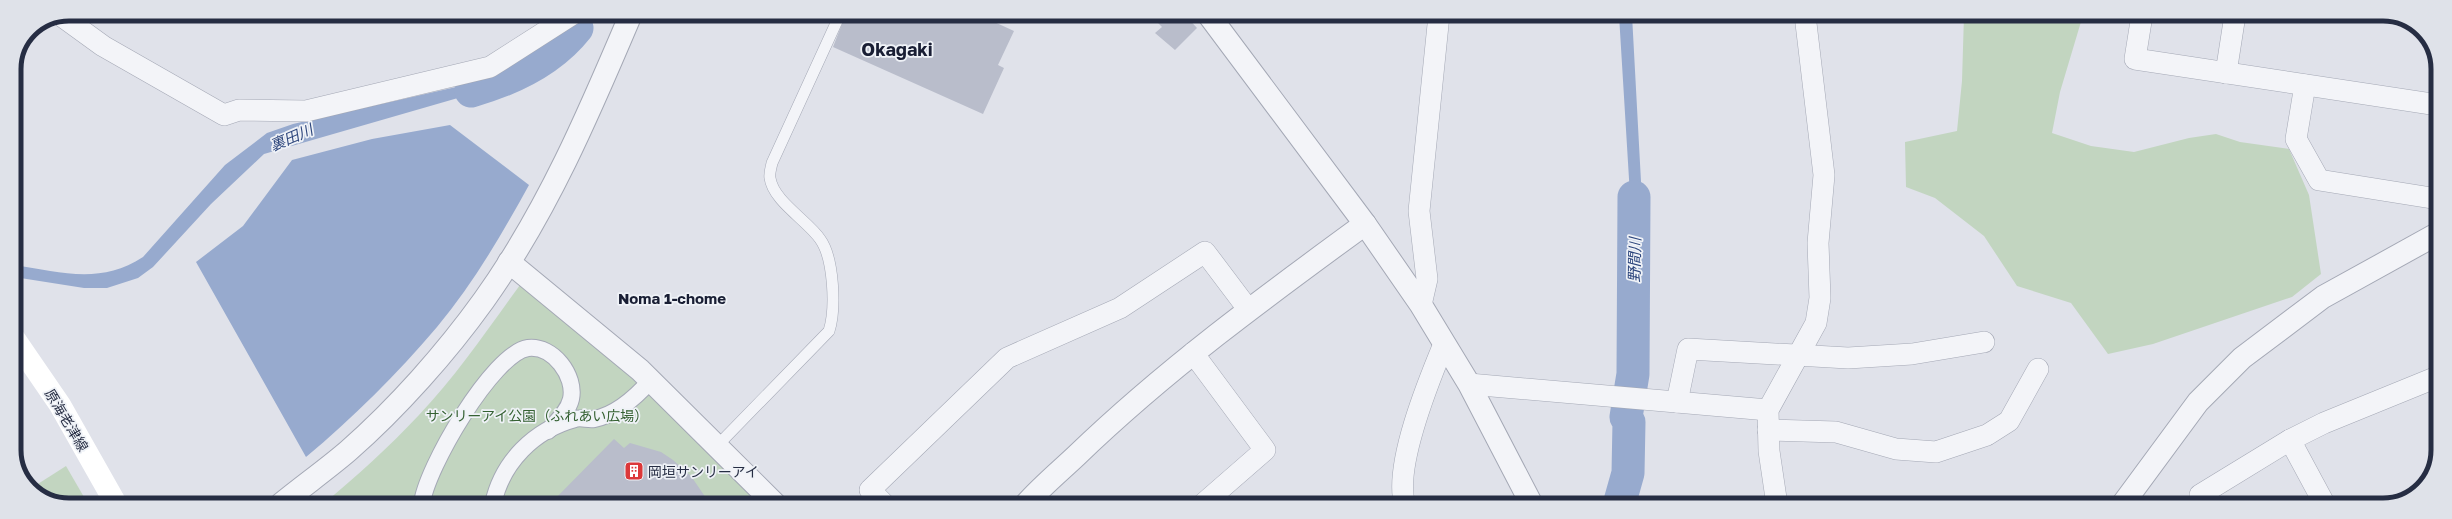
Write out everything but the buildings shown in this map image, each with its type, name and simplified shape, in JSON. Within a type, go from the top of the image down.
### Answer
[{"type":"main road","name":"原海老津線","points":[[21,348],[60,405],[113,498]]},
{"type":"street","points":[[69,21],[103,46],[224,115],[239,110],[306,111],[490,67],[562,21]]},
{"type":"street","points":[[289,498],[349,450],[406,394],[448,346],[484,301],[509,262],[562,171],[628,21]]},
{"type":"street","points":[[1213,21],[1365,224],[1421,305],[1469,384],[1528,498]]},
{"type":"street","points":[[1421,305],[1427,279],[1419,211],[1438,21]]},
{"type":"street","points":[[1777,498],[1769,451],[1768,410],[1801,354],[1816,323],[1820,298],[1818,243],[1824,175],[1805,21]]},
{"type":"street","points":[[2141,21],[2135,59],[2431,104]]},
{"type":"street","points":[[2226,73],[2234,21]]},
{"type":"street","points":[[2305,85],[2296,139],[2319,180],[2431,198]]},
{"type":"street","points":[[1032,498],[1113,420],[1193,353],[1248,309],[1365,224]]},
{"type":"street","points":[[2127,498],[2198,402],[2242,358],[2323,297],[2431,238]]},
{"type":"street","points":[[878,498],[870,490],[1007,358],[1120,308],[1205,252],[1248,309]]},
{"type":"street","points":[[509,262],[651,380],[769,498]]},
{"type":"street","points":[[1677,402],[1688,349],[1855,358],[1912,354],[1984,342]]},
{"type":"street","points":[[1403,498],[1406,458],[1424,393],[1444,344]]},
{"type":"street","points":[[424,498],[428,480],[461,418],[504,360],[528,348],[542,351],[553,356],[563,367],[570,379],[571,400],[562,416],[548,431]]},
{"type":"street","points":[[1193,353],[1266,450],[1210,498]]},
{"type":"street","points":[[1768,430],[1836,432],[1896,449],[1936,452],[1987,435],[2009,421],[2038,369]]},
{"type":"street","points":[[2202,498],[2200,495],[2290,440],[2324,423],[2431,379]]},
{"type":"street","points":[[496,498],[511,462],[525,446],[548,431],[577,418],[593,419],[615,410],[626,404],[651,380]]},
{"type":"street","points":[[1469,384],[1768,410]]},
{"type":"street","points":[[2290,440],[2321,498]]},
{"type":"lane","points":[[717,446],[829,331],[834,315],[828,258],[820,239],[786,204],[770,179],[772,163],[837,21]]},
{"type":"green space","points":[[1964,21],[2081,21],[2060,92],[2052,133],[2091,146],[2134,152],[2189,138],[2216,134],[2240,142],[2289,149],[2309,195],[2321,274],[2292,297],[2153,344],[2108,354],[2071,303],[2017,286],[1984,236],[1935,198],[1906,187],[1905,142],[1957,131],[1962,81]]},
{"type":"green space","name":"サンリーアイ公園（ふれあい広場）","points":[[520,285],[620,366],[755,498],[330,498],[408,427],[433,400],[472,352]]},
{"type":"green space","points":[[66,466],[85,498],[59,497],[45,492],[36,485]]},
{"type":"water","name":"裏田川","points":[[579,21],[594,21],[588,30],[565,48],[531,63],[496,87],[264,154],[211,204],[153,267],[138,278],[107,288],[84,288],[21,278],[21,266],[64,273],[96,274],[127,266],[143,257],[225,165],[267,133],[293,124],[487,80],[573,28]]},
{"type":"water","name":"野間川","points":[[1619,21],[1632,21],[1646,274],[1631,452],[1623,498],[1616,498],[1623,456],[1625,385],[1635,327],[1636,263],[1632,228]]},
{"type":"water","points":[[450,125],[529,185],[475,276],[437,327],[374,395],[341,427],[306,457],[196,262],[243,226],[292,160],[372,139]]},
{"type":"waterway","name":"裏田川","points":[[471,91],[500,81],[529,68],[555,50],[567,40],[577,28]]},
{"type":"waterway","name":"野間川","points":[[1621,498],[1628,473],[1629,422],[1626,417],[1633,374],[1634,197]]},
{"type":"place","name":"岡垣サンリーアイ","points":[[634,471]]},
{"type":"district","name":"Okagaki","points":[[897,49]]},
{"type":"district","name":"Noma 1-chome","points":[[672,298]]}]
